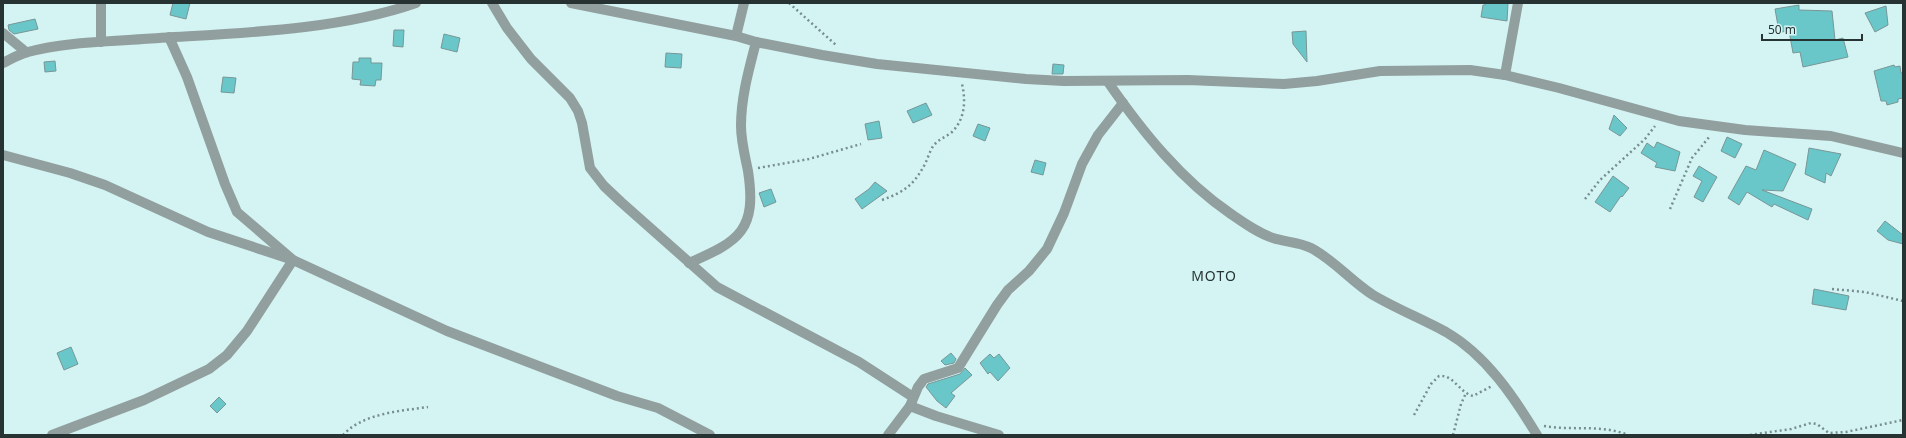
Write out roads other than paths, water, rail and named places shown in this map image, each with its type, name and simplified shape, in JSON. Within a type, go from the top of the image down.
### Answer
[{"type":"street","points":[[101,3],[102,42]]},
{"type":"street","points":[[3,63],[26,52],[49,47],[262,30],[362,18],[392,11],[416,3]]},
{"type":"street","points":[[492,3],[507,28],[531,59],[562,89],[578,112],[588,161],[594,174],[621,202],[688,263],[717,287],[859,362],[912,401],[936,416],[999,435]]},
{"type":"street","points":[[571,3],[822,55],[877,64],[1026,80],[1108,82],[1188,80],[1284,84],[1317,81],[1380,71],[1470,70],[1505,75],[1592,96],[1661,117],[1719,127],[1831,136],[1903,153]]},
{"type":"street","points":[[736,36],[744,3]]},
{"type":"street","points":[[1505,75],[1518,3]]},
{"type":"street","points":[[3,33],[26,52]]},
{"type":"street","points":[[169,37],[187,77],[225,184],[237,212],[293,260]]},
{"type":"street","points":[[688,263],[714,252],[728,244],[745,225],[749,215],[751,204],[748,170],[741,138],[741,125],[749,66],[756,42]]},
{"type":"street","points":[[1108,82],[1155,145],[1190,180],[1230,214],[1252,228],[1273,238],[1308,247],[1318,252],[1340,271],[1375,296],[1446,332],[1467,346],[1484,362],[1501,383],[1537,435]]},
{"type":"street","points":[[888,435],[912,401],[924,379],[958,368],[1008,290],[1028,271],[1047,249],[1064,213],[1082,164],[1098,135],[1123,103]]},
{"type":"street","points":[[3,155],[70,173],[105,185],[208,232],[293,260],[447,331],[616,396],[658,408],[710,435]]},
{"type":"street","points":[[52,435],[144,400],[209,369],[227,355],[247,331],[293,260]]},
{"type":"district","name":"MOTO","points":[[1214,276]]}]
